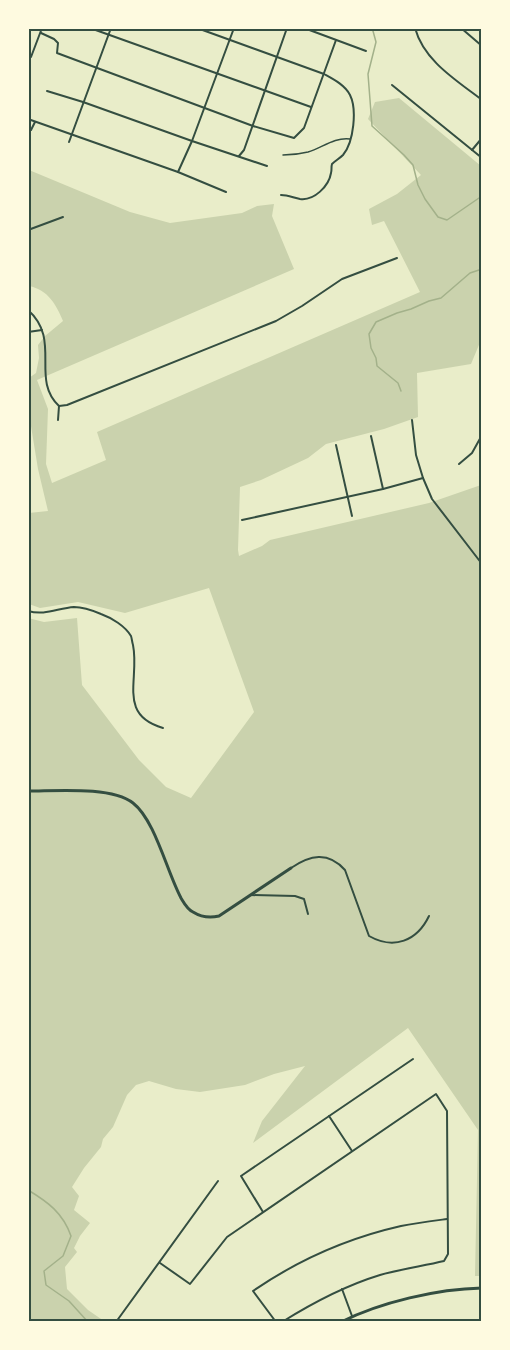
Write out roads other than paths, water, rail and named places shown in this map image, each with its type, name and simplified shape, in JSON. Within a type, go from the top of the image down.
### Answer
[{"type":"street","points":[[31,57],[41,33],[40,28],[32,30]]},
{"type":"street","points":[[90,28],[312,108]]},
{"type":"street","points":[[69,142],[111,28]]},
{"type":"street","points":[[196,28],[324,74],[337,80],[350,94],[353,105],[353,132],[344,154],[332,164],[331,174],[320,192],[302,199],[281,195]]},
{"type":"street","points":[[178,172],[205,108],[234,28]]},
{"type":"street","points":[[239,156],[244,150],[253,126],[287,28]]},
{"type":"street","points":[[304,28],[366,51]]},
{"type":"street","points":[[415,28],[425,52],[442,69],[482,100]]},
{"type":"street","points":[[461,28],[482,46]]},
{"type":"street","points":[[41,33],[58,43],[57,53],[253,126],[294,138],[304,128],[336,40]]},
{"type":"street","points":[[392,84],[482,158]]},
{"type":"street","points":[[47,91],[267,166]]},
{"type":"street","points":[[28,119],[178,172],[226,192]]},
{"type":"street","points":[[31,130],[34,122]]},
{"type":"street","points":[[472,150],[482,138]]},
{"type":"street","points":[[283,155],[308,152],[333,140],[350,139]]},
{"type":"street","points":[[28,230],[63,217]]},
{"type":"street","points":[[58,406],[67,405],[276,321],[342,279],[397,258]]},
{"type":"street","points":[[28,310],[46,340],[45,385],[58,406],[58,420]]},
{"type":"street","points":[[28,332],[42,330]]},
{"type":"street","points":[[28,354],[30,359],[28,369]]},
{"type":"street","points":[[412,420],[416,455],[432,499],[482,564]]},
{"type":"street","points":[[459,464],[472,453],[482,435]]},
{"type":"street","points":[[371,436],[383,489]]},
{"type":"street","points":[[336,445],[352,516]]},
{"type":"street","points":[[242,520],[423,478]]},
{"type":"street","points":[[28,611],[37,614],[77,607],[102,614],[120,624],[130,636],[135,656],[134,704],[145,720],[163,728]]},
{"type":"street","points":[[28,791],[98,792],[122,797],[133,803],[148,820],[178,891],[193,913],[211,918],[219,916],[303,860],[323,856],[338,862],[345,870],[369,936],[380,942],[394,943],[406,940],[416,935],[429,916]]},
{"type":"street","points":[[250,896],[295,896],[304,899],[308,914]]},
{"type":"street","points":[[264,1212],[241,1176],[413,1059]]},
{"type":"street","points":[[160,1263],[190,1284],[227,1237],[436,1094],[447,1111],[448,1127],[448,1254],[444,1261],[381,1275],[342,1289],[313,1302],[282,1322]]},
{"type":"street","points":[[329,1116],[352,1150]]},
{"type":"street","points":[[116,1322],[218,1181]]},
{"type":"street","points":[[276,1322],[253,1291],[278,1274],[311,1256],[354,1240],[403,1226],[447,1219]]},
{"type":"street","points":[[341,1322],[390,1303],[438,1292],[482,1288]]},
{"type":"street","points":[[342,1289],[352,1316]]},
{"type":"waterway","points":[[371,28],[376,42],[368,74],[372,126],[413,165],[418,185],[438,217],[447,220],[482,198]]},
{"type":"waterway","points":[[401,391],[398,383],[377,366],[369,334],[376,322],[441,298],[470,273],[482,269]]},
{"type":"waterway","points":[[28,1190],[54,1209],[64,1221],[71,1236],[63,1256],[44,1271],[46,1285],[69,1301],[88,1322]]}]
